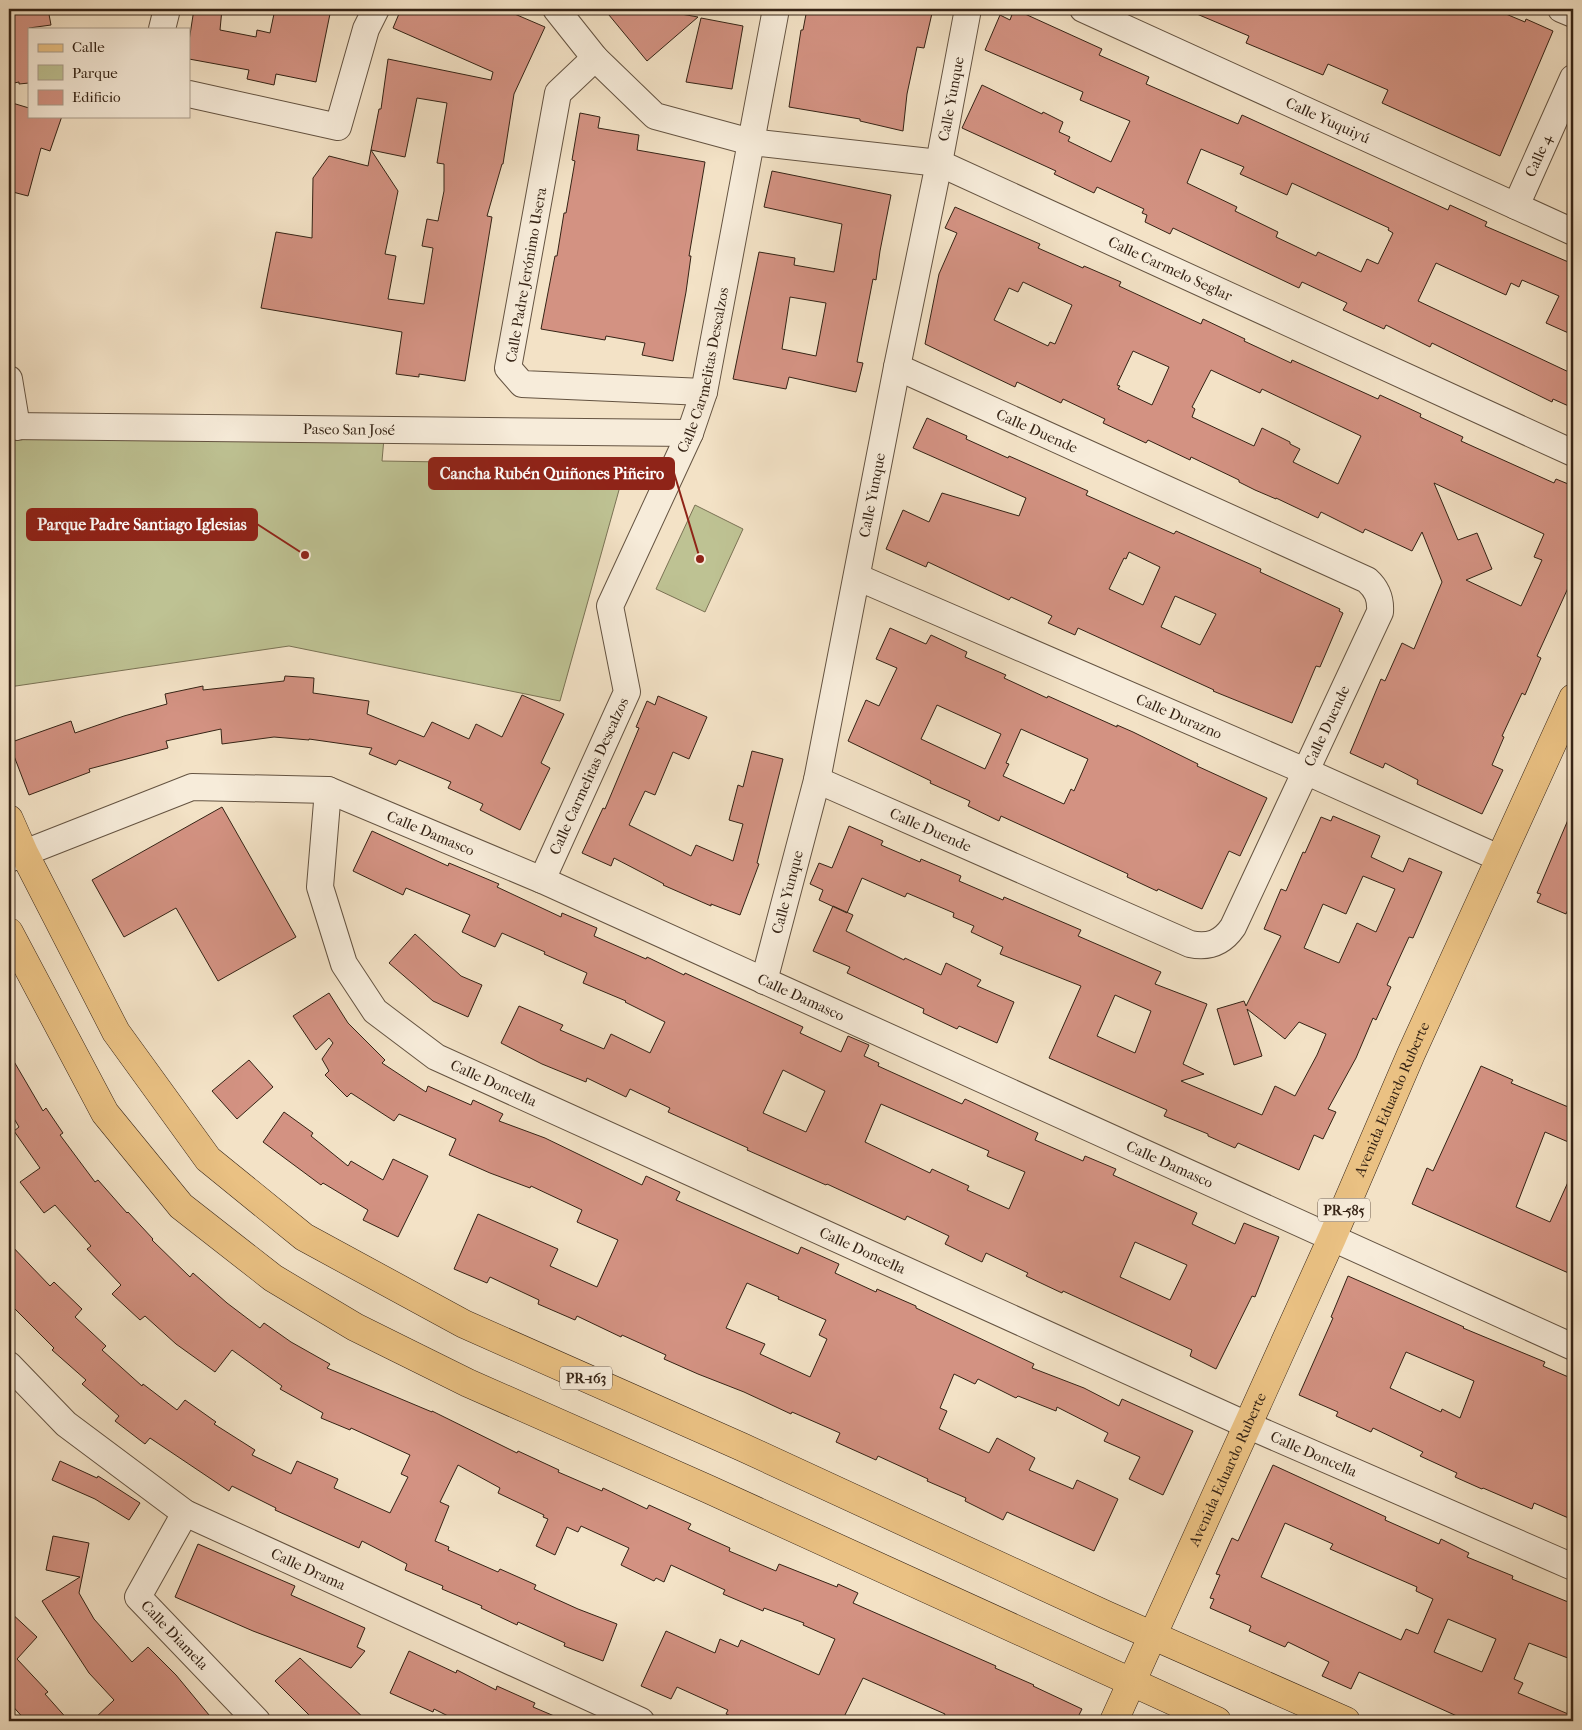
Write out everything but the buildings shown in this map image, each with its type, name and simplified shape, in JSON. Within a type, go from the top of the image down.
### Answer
[{"type":"main road","name":"Avenida Eduardo Ruberte","points":[[1114,1721],[1332,1238],[1411,1054],[1572,704]]},
{"type":"main road","name":"PR-163","points":[[9,819],[16,856],[116,1032],[208,1159],[304,1238],[464,1324],[742,1447],[1153,1636],[1346,1721]]},
{"type":"main road","points":[[9,932],[105,1112],[181,1206],[273,1278],[355,1327],[468,1383],[708,1489],[1217,1721]]},
{"type":"street","points":[[162,28],[167,9]]},
{"type":"street","points":[[190,94],[338,127],[366,29],[376,9]]},
{"type":"street","name":"Calle Carmelo Seglar","points":[[556,9],[595,58],[655,116],[751,142],[939,163],[1573,453]]},
{"type":"street","name":"Calle Carmelitas Descalzos","points":[[542,880],[627,692],[610,606],[690,432],[704,392],[776,9]]},
{"type":"street","name":"Calle Yunque","points":[[764,981],[817,780],[968,9]]},
{"type":"street","name":"Calle Yuquiyú","points":[[1083,9],[1573,232]]},
{"type":"street","points":[[1560,9],[1573,14]]},
{"type":"street","name":"Calle Padre Jerónimo Usera","points":[[595,58],[558,93],[508,368],[522,384],[704,392]]},
{"type":"street","name":"Calle 4","points":[[1516,206],[1573,78]]},
{"type":"street","name":"Calle Duende","points":[[817,780],[1190,944],[1210,945],[1220,942],[1233,927],[1380,612],[1378,594],[1374,586],[1367,580],[897,367]]},
{"type":"street","points":[[9,379],[13,427]]},
{"type":"street","name":"Paseo San José","points":[[13,427],[690,432]]},
{"type":"street","name":"Calle Durazno","points":[[857,577],[1306,771],[1500,858]]},
{"type":"street","name":"Calle Damasco","points":[[16,856],[192,787],[328,790],[542,880],[1573,1347]]},
{"type":"street","name":"Calle Doncella","points":[[328,790],[320,887],[344,964],[375,1010],[436,1057],[1247,1425],[1573,1567]]},
{"type":"street","name":"Calle Drama","points":[[9,1365],[66,1424],[185,1514],[641,1721]]},
{"type":"street","name":"Calle Diamela","points":[[185,1514],[138,1597],[257,1721]]},
{"type":"green space","points":[[9,433],[384,438],[382,461],[626,465],[560,701],[289,646],[9,687]]},
{"type":"green space","points":[[695,505],[743,529],[705,612],[656,589]]},
{"type":"place","name":"Parque Padre Santiago Iglesias","points":[[305,555]]},
{"type":"place","name":"Cancha Rubén Quiñones Piñeiro","points":[[700,559]]}]
